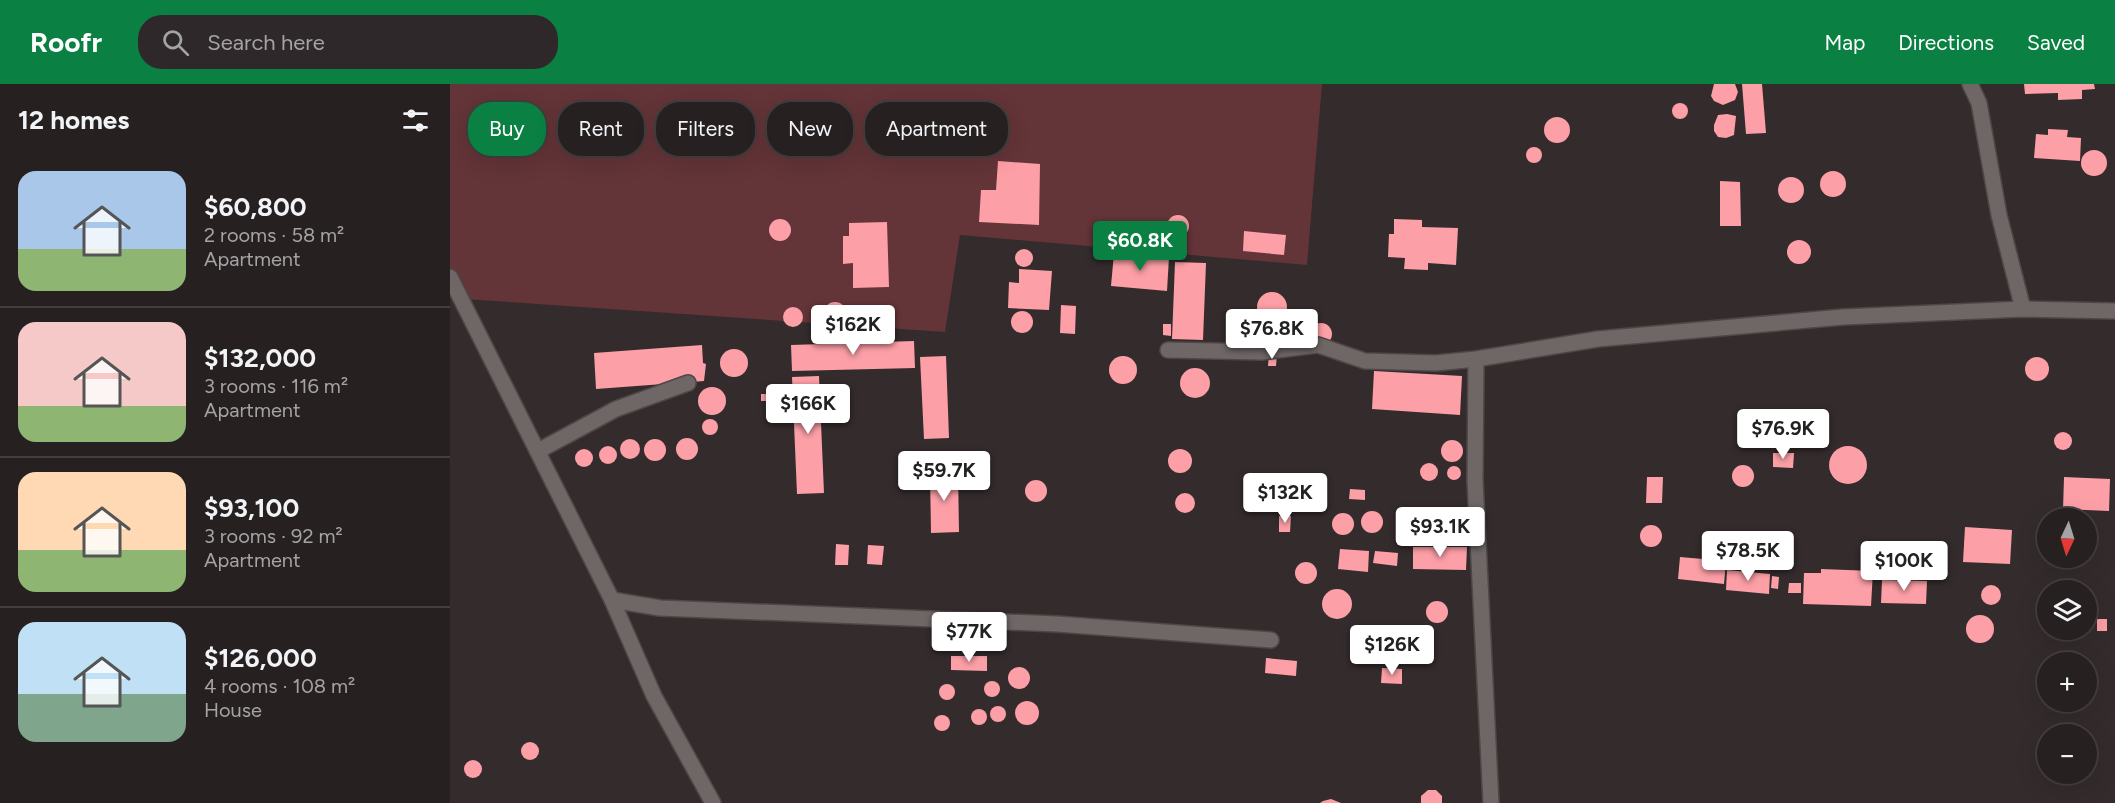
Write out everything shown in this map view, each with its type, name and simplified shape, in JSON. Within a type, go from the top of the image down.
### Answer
[{"type":"street","points":[[1970,84],[1979,103],[1999,215],[2023,309]]},
{"type":"street","points":[[450,277],[612,600],[654,696],[713,803]]},
{"type":"street","points":[[1168,350],[1262,352],[1318,345],[1365,361],[1436,363],[1476,359],[1598,339],[1843,317],[2023,309],[2115,311]]},
{"type":"street","points":[[1476,359],[1475,480],[1491,803]]},
{"type":"street","points":[[538,451],[616,409],[688,383]]},
{"type":"street","points":[[612,600],[660,608],[1102,626],[1271,640]]},
{"type":"shaded area","points":[[450,84],[1322,84],[1307,265],[960,235],[945,332],[450,298]]},
{"type":"building","points":[[1714,84],[1735,84],[1738,92],[1735,100],[1723,105],[1714,101],[1711,96]]},
{"type":"building","points":[[1742,84],[1762,84],[1766,133],[1746,134]]},
{"type":"building","points":[[2024,84],[2094,84],[2095,89],[2082,90],[2082,99],[2058,100],[2058,93],[2025,94]]},
{"type":"building","points":[[1680,103],[1686,105],[1688,111],[1686,117],[1680,119],[1674,117],[1672,111],[1674,105]]},
{"type":"building","points":[[1718,115],[1736,116],[1734,135],[1726,138],[1718,137],[1714,131],[1714,125]]},
{"type":"building","points":[[1557,117],[1566,121],[1570,130],[1566,139],[1557,143],[1548,139],[1544,130],[1548,121]]},
{"type":"building","points":[[2048,129],[2068,130],[2067,137],[2081,138],[2080,161],[2034,158],[2036,134],[2048,135]]},
{"type":"building","points":[[1534,147],[1540,149],[1542,155],[1540,161],[1534,163],[1528,161],[1526,155],[1528,149]]},
{"type":"building","points":[[2094,150],[2103,154],[2107,163],[2103,172],[2094,176],[2085,172],[2081,163],[2085,154]]},
{"type":"building","points":[[998,161],[1040,164],[1039,225],[979,222],[981,190],[996,190]]},
{"type":"building","points":[[1833,171],[1842,175],[1846,184],[1842,193],[1833,197],[1824,193],[1820,184],[1824,175]]},
{"type":"building","points":[[1791,177],[1800,181],[1804,190],[1800,199],[1791,203],[1782,199],[1778,190],[1782,181]]},
{"type":"building","points":[[1720,181],[1740,182],[1741,226],[1720,226]]},
{"type":"building","points":[[1178,215],[1186,218],[1189,226],[1186,234],[1178,237],[1170,234],[1167,226],[1170,218]]},
{"type":"building","points":[[780,219],[790,226],[791,230],[784,240],[780,241],[770,234],[769,230],[776,220]]},
{"type":"building","points":[[1394,219],[1422,220],[1422,227],[1458,228],[1456,265],[1428,263],[1428,270],[1404,269],[1405,258],[1388,257],[1389,234],[1394,234]]},
{"type":"building","points":[[887,222],[889,287],[853,288],[853,263],[843,264],[843,236],[849,236],[849,223]]},
{"type":"building","points":[[1244,231],[1286,235],[1284,255],[1243,251]]},
{"type":"building","points":[[1799,240],[1808,243],[1811,252],[1808,261],[1799,264],[1790,261],[1787,252],[1790,243]]},
{"type":"building","points":[[1024,249],[1030,252],[1033,258],[1030,264],[1024,267],[1018,264],[1015,258],[1018,252]]},
{"type":"building","points":[[1114,253],[1169,257],[1167,291],[1111,286]]},
{"type":"building","points":[[1175,262],[1206,263],[1203,340],[1172,339]]},
{"type":"building","points":[[1019,269],[1052,271],[1049,310],[1008,308],[1009,282],[1019,283]]},
{"type":"building","points":[[1272,292],[1283,296],[1287,307],[1283,318],[1272,322],[1261,318],[1257,307],[1261,296]]},
{"type":"building","points":[[835,302],[843,305],[846,313],[843,321],[835,324],[827,321],[824,313],[827,305]]},
{"type":"building","points":[[1061,305],[1076,306],[1075,334],[1060,333]]},
{"type":"building","points":[[793,307],[800,310],[803,317],[800,324],[793,327],[786,324],[783,317],[786,310]]},
{"type":"building","points":[[1022,311],[1030,314],[1033,322],[1030,330],[1022,333],[1014,330],[1011,322],[1014,314]]},
{"type":"building","points":[[1321,323],[1329,326],[1332,334],[1329,342],[1321,345],[1313,342],[1310,334],[1313,326]]},
{"type":"building","points":[[1163,324],[1171,324],[1171,336],[1163,335]]},
{"type":"building","points":[[914,341],[915,368],[792,371],[791,345]]},
{"type":"building","points":[[702,345],[703,363],[706,364],[704,381],[596,389],[594,353]]},
{"type":"building","points":[[734,349],[744,353],[748,363],[744,373],[734,377],[724,373],[720,363],[724,353]]},
{"type":"building","points":[[1269,353],[1277,353],[1276,366],[1268,366]]},
{"type":"building","points":[[946,356],[949,438],[924,439],[920,357]]},
{"type":"building","points":[[1123,356],[1133,360],[1137,370],[1133,380],[1123,384],[1113,380],[1109,370],[1113,360]]},
{"type":"building","points":[[2037,357],[2042,358],[2048,364],[2048,374],[2042,380],[2037,381],[2032,380],[2026,374],[2025,369],[2026,364],[2032,358]]},
{"type":"building","points":[[1195,368],[1206,372],[1210,383],[1206,394],[1195,398],[1184,394],[1180,383],[1184,372]]},
{"type":"building","points":[[1374,371],[1462,376],[1460,415],[1372,409]]},
{"type":"building","points":[[819,376],[824,493],[797,494],[792,377]]},
{"type":"building","points":[[712,387],[722,391],[726,401],[722,411],[712,415],[702,411],[698,401],[702,391]]},
{"type":"building","points":[[761,394],[770,394],[769,401],[761,401]]},
{"type":"building","points":[[710,419],[718,427],[710,435],[702,427]]},
{"type":"building","points":[[2059,432],[2067,432],[2072,437],[2070,448],[2059,450],[2054,445],[2054,437]]},
{"type":"building","points":[[687,438],[695,441],[698,449],[695,457],[687,460],[679,457],[676,449],[679,441]]},
{"type":"building","points":[[626,439],[634,439],[640,445],[640,453],[634,459],[626,459],[620,453],[620,445]]},
{"type":"building","points":[[655,439],[663,442],[666,450],[663,458],[655,461],[647,458],[644,450],[647,442]]},
{"type":"building","points":[[1452,440],[1460,443],[1463,451],[1460,459],[1452,462],[1444,459],[1441,451],[1444,443]]},
{"type":"building","points":[[608,446],[614,449],[617,455],[614,461],[608,464],[602,461],[599,455],[602,449]]},
{"type":"building","points":[[1848,446],[1861,452],[1867,465],[1861,478],[1848,484],[1835,478],[1829,465],[1835,452]]},
{"type":"building","points":[[584,449],[590,452],[593,458],[590,464],[584,467],[578,464],[575,458],[578,452]]},
{"type":"building","points":[[1180,449],[1189,452],[1192,461],[1189,470],[1180,473],[1171,470],[1168,461],[1171,452]]},
{"type":"building","points":[[1773,453],[1794,453],[1793,468],[1773,467]]},
{"type":"building","points":[[1429,463],[1435,466],[1438,472],[1435,478],[1429,481],[1423,478],[1420,472],[1423,466]]},
{"type":"building","points":[[1743,465],[1751,468],[1754,476],[1751,484],[1743,487],[1735,484],[1732,476],[1735,468]]},
{"type":"building","points":[[1454,466],[1459,468],[1461,473],[1459,478],[1454,480],[1449,478],[1447,473],[1449,468]]},
{"type":"building","points":[[930,472],[958,472],[959,532],[931,533]]},
{"type":"building","points":[[1647,477],[1663,477],[1662,503],[1646,503]]},
{"type":"building","points":[[2064,477],[2110,479],[2109,511],[2097,510],[2097,508],[2063,508]]},
{"type":"building","points":[[1036,480],[1044,483],[1047,491],[1044,499],[1036,502],[1028,499],[1025,491],[1028,483]]},
{"type":"building","points":[[1350,489],[1365,490],[1365,500],[1349,499]]},
{"type":"building","points":[[1185,493],[1192,496],[1195,503],[1192,510],[1185,513],[1178,510],[1175,503],[1178,496]]},
{"type":"building","points":[[1372,511],[1380,514],[1383,522],[1380,530],[1372,533],[1364,530],[1361,522],[1364,514]]},
{"type":"building","points":[[1424,511],[1432,514],[1435,522],[1432,530],[1424,533],[1416,530],[1413,522],[1416,514]]},
{"type":"building","points":[[1343,513],[1351,516],[1354,524],[1351,532],[1343,535],[1335,532],[1332,524],[1335,516]]},
{"type":"building","points":[[1279,516],[1291,516],[1290,532],[1279,532]]},
{"type":"building","points":[[1651,525],[1659,528],[1662,536],[1659,544],[1651,547],[1643,544],[1640,536],[1643,528]]},
{"type":"building","points":[[1965,527],[2012,530],[2010,564],[1963,562]]},
{"type":"building","points":[[836,544],[849,545],[848,565],[835,565]]},
{"type":"building","points":[[868,545],[884,546],[882,565],[867,564]]},
{"type":"building","points":[[1750,545],[1758,548],[1761,556],[1758,564],[1750,567],[1742,564],[1739,556],[1742,548]]},
{"type":"building","points":[[1413,547],[1467,547],[1466,570],[1413,569]]},
{"type":"building","points":[[1340,549],[1369,551],[1368,572],[1338,569]]},
{"type":"building","points":[[1375,551],[1398,553],[1397,566],[1373,563]]},
{"type":"building","points":[[1680,557],[1726,561],[1724,584],[1678,579]]},
{"type":"building","points":[[1306,562],[1314,565],[1317,573],[1314,581],[1306,584],[1298,581],[1295,573],[1298,565]]},
{"type":"building","points":[[1821,569],[1873,571],[1871,606],[1803,604],[1804,573],[1821,573]]},
{"type":"building","points":[[1727,570],[1770,574],[1769,594],[1726,590]]},
{"type":"building","points":[[1772,576],[1779,577],[1778,589],[1771,588]]},
{"type":"building","points":[[1882,580],[1927,581],[1926,604],[1881,603]]},
{"type":"building","points":[[1789,583],[1801,583],[1801,593],[1788,593]]},
{"type":"building","points":[[1991,585],[1998,588],[2001,595],[1998,602],[1991,605],[1984,602],[1981,595],[1984,588]]},
{"type":"building","points":[[1337,589],[1348,593],[1352,604],[1348,615],[1337,619],[1326,615],[1322,604],[1326,593]]},
{"type":"building","points":[[1437,601],[1445,604],[1448,612],[1445,620],[1437,623],[1429,620],[1426,612],[1429,604]]},
{"type":"building","points":[[1980,615],[1990,619],[1994,629],[1990,639],[1980,643],[1970,639],[1966,629],[1970,619]]},
{"type":"building","points":[[2097,619],[2107,619],[2107,631],[2097,631]]},
{"type":"building","points":[[951,656],[987,656],[987,671],[951,670]]},
{"type":"building","points":[[1266,658],[1297,661],[1296,676],[1265,673]]},
{"type":"building","points":[[1019,667],[1029,674],[1030,678],[1023,688],[1019,689],[1009,682],[1008,678],[1015,668]]},
{"type":"building","points":[[1382,668],[1402,669],[1402,684],[1381,683]]},
{"type":"building","points":[[989,681],[995,681],[1000,689],[998,695],[989,697],[984,692],[984,686]]},
{"type":"building","points":[[944,684],[950,684],[955,692],[953,698],[944,700],[939,695],[939,689]]},
{"type":"building","points":[[1027,701],[1036,704],[1039,713],[1036,722],[1027,725],[1018,722],[1015,713],[1018,704]]},
{"type":"building","points":[[995,706],[1001,706],[1006,714],[1004,720],[995,722],[990,717],[990,711]]},
{"type":"building","points":[[976,709],[982,709],[987,717],[985,723],[976,725],[971,720],[971,714]]},
{"type":"building","points":[[939,715],[945,715],[950,723],[948,729],[939,731],[934,726],[934,720]]},
{"type":"building","points":[[526,742],[534,742],[539,747],[537,758],[526,760],[521,755],[521,747]]},
{"type":"building","points":[[469,760],[477,760],[482,765],[480,776],[469,778],[464,773],[464,765]]},
{"type":"building","points":[[1428,790],[1436,790],[1442,796],[1442,803],[1421,803],[1421,796]]},
{"type":"building","points":[[1331,799],[1341,803],[1320,803],[1323,801]]}]
